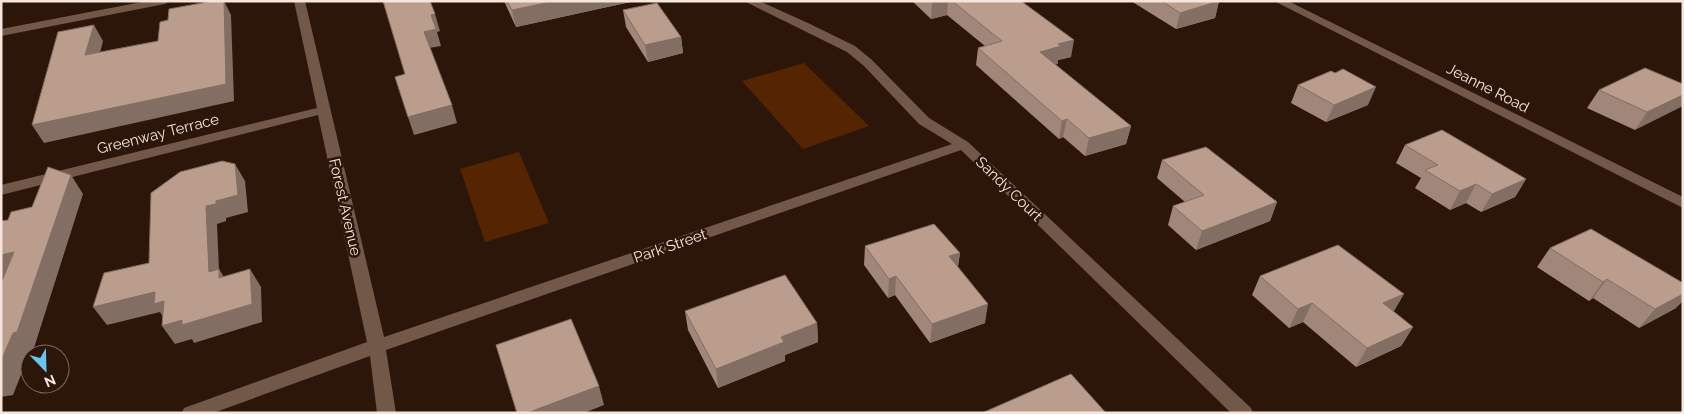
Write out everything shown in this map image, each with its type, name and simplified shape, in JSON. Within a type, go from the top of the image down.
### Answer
[{"type":"street","points":[[1,33],[165,1]]},
{"type":"street","name":"Forest Avenue","points":[[299,1],[377,346],[387,413]]},
{"type":"street","name":"Sandy Court","points":[[749,1],[804,25],[851,49],[868,63],[924,121],[963,145],[1244,413]]},
{"type":"street","name":"Jeanne Road","points":[[1279,1],[1683,203]]},
{"type":"street","name":"Greenway Terrace","points":[[1,190],[323,110]]},
{"type":"street","name":"Park Street","points":[[191,413],[377,346],[963,145]]},
{"type":"shaded area","points":[[804,63],[869,126],[803,149],[742,81]]},
{"type":"shaded area","points":[[519,152],[549,223],[485,242],[460,169]]},
{"type":"building","points":[[213,1],[224,1],[226,84],[32,125],[58,32],[94,25],[85,55],[158,41],[160,22],[168,20],[169,9]]},
{"type":"building","points":[[383,1],[430,1],[435,14],[431,15],[436,29],[424,32],[452,105],[408,117],[395,77],[405,74]]},
{"type":"building","points":[[507,1],[555,1],[512,10]]},
{"type":"building","points":[[952,1],[1021,1],[1074,40],[1058,44],[1061,46],[1040,52],[1131,126],[1089,138],[1067,119],[1062,121],[978,48],[1002,41]]},
{"type":"building","points":[[1162,1],[1219,1],[1180,13]]},
{"type":"building","points":[[657,3],[681,37],[645,45],[623,10]]},
{"type":"building","points":[[1645,68],[1683,84],[1683,95],[1647,112],[1599,90]]},
{"type":"building","points":[[1343,69],[1376,87],[1334,105],[1298,85],[1331,71],[1335,73]]},
{"type":"building","points":[[1442,130],[1526,179],[1492,194],[1476,184],[1460,191],[1425,170],[1438,165],[1405,145]]},
{"type":"building","points":[[1206,147],[1277,202],[1202,231],[1173,206],[1204,195],[1162,160]]},
{"type":"building","points":[[222,161],[235,164],[238,195],[206,206],[209,272],[219,269],[219,278],[250,269],[252,304],[182,325],[182,320],[162,326],[164,301],[154,304],[155,292],[93,307],[104,273],[149,263],[151,193],[180,172]]},
{"type":"building","points":[[48,167],[71,175],[17,332],[13,333],[1,361],[1,283],[14,252],[1,255],[1,221],[8,220],[11,212],[32,207]]},
{"type":"building","points":[[934,224],[960,253],[949,256],[988,304],[932,324],[896,276],[889,279],[865,246]]},
{"type":"building","points":[[1591,229],[1683,283],[1683,294],[1655,309],[1607,279],[1603,282],[1550,248]]},
{"type":"building","points":[[1338,245],[1404,294],[1383,303],[1413,327],[1367,348],[1312,303],[1298,309],[1260,276]]},
{"type":"building","points":[[785,275],[817,323],[781,337],[784,342],[716,369],[685,311]]},
{"type":"building","points":[[571,319],[599,386],[527,413],[517,413],[496,345]]},
{"type":"building","points":[[1071,374],[1106,413],[982,413]]}]
